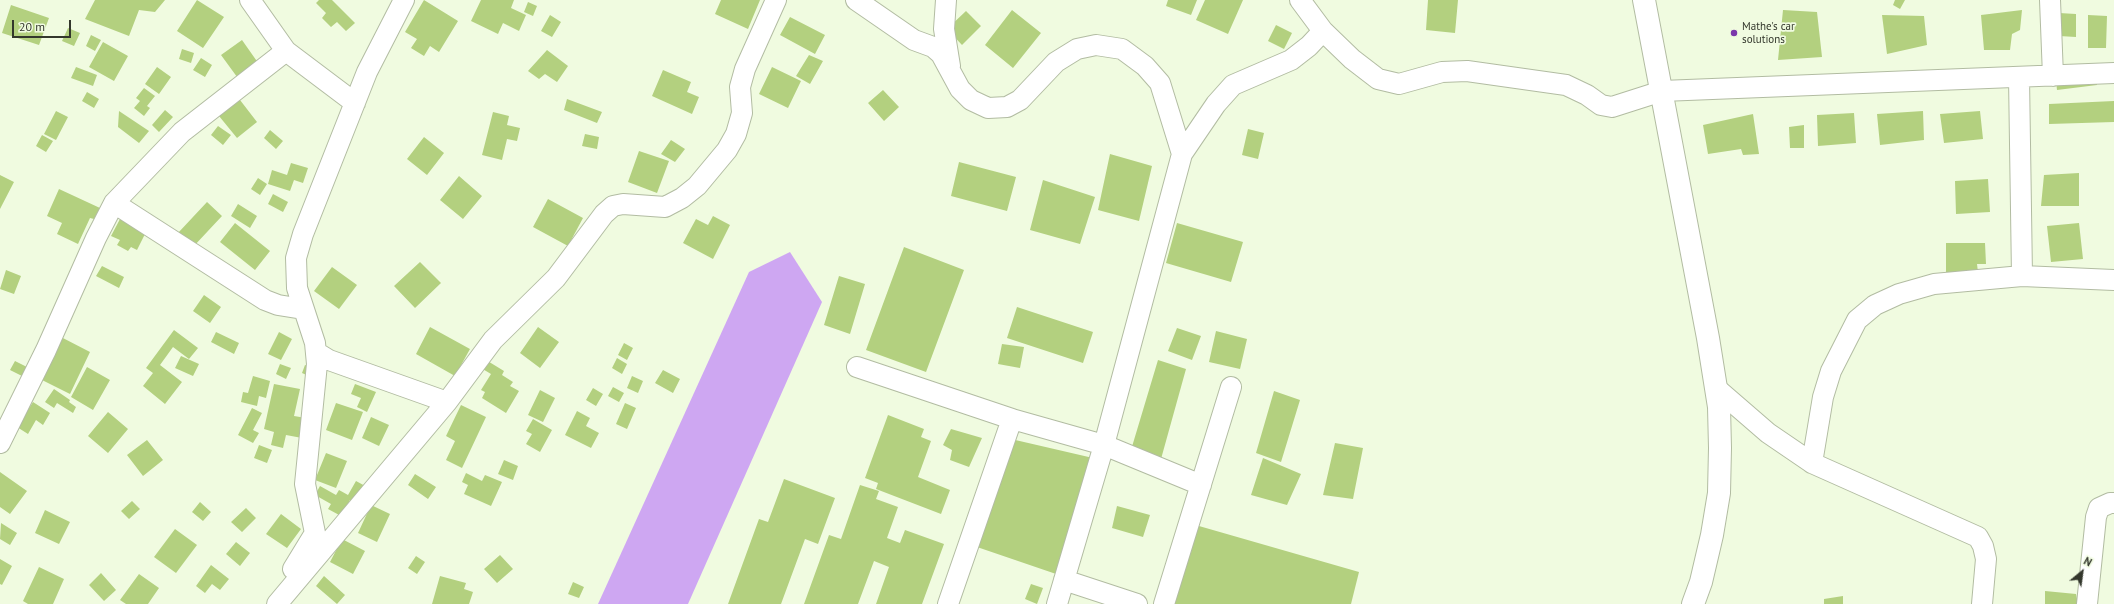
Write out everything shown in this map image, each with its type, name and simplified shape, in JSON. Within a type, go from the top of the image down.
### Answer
[{"type":"street","points":[[250,0],[286,51],[355,103]]},
{"type":"street","points":[[271,604],[315,534],[305,484],[317,364],[315,343],[297,288],[296,258],[303,234],[367,72],[404,0]]},
{"type":"street","points":[[276,604],[448,402],[493,340],[556,278],[604,214],[613,206],[623,204],[665,207],[677,201],[697,186],[727,150],[736,134],[742,113],[740,87],[745,68],[776,0]]},
{"type":"street","points":[[856,0],[909,37],[933,47],[941,54],[960,89],[971,100],[988,108],[1007,107],[1020,100],[1056,62],[1077,49],[1096,45],[1122,49],[1145,66],[1160,82],[1182,154]]},
{"type":"street","points":[[946,0],[944,29],[952,74]]},
{"type":"street","points":[[1300,0],[1323,31],[1352,59],[1378,79],[1399,84],[1442,72],[1467,72],[1566,85],[1587,95],[1601,105],[1612,107],[1662,91],[2114,73]]},
{"type":"street","points":[[1644,0],[1716,388],[1720,448],[1719,493],[1712,535],[1701,582],[1693,604]]},
{"type":"street","points":[[2050,0],[2053,76]]},
{"type":"street","points":[[1057,604],[1104,445],[1182,154],[1216,104],[1233,85],[1291,60],[1309,46],[1323,31]]},
{"type":"street","points":[[0,443],[46,350],[96,238],[114,203],[182,132],[286,51]]},
{"type":"street","points":[[2019,77],[2022,276]]},
{"type":"street","points":[[114,203],[265,300],[278,306],[303,309]]},
{"type":"street","points":[[1812,463],[1823,397],[1831,371],[1857,320],[1875,305],[1899,294],[1934,284],[2022,276],[2114,280]]},
{"type":"street","points":[[316,352],[330,360],[448,402]]},
{"type":"street","points":[[857,367],[1012,419],[1104,445],[1201,485]]},
{"type":"street","points":[[1164,604],[1231,388]]},
{"type":"street","points":[[1716,388],[1768,433],[1812,463],[1978,537],[1984,546],[1986,559],[1982,604]]},
{"type":"street","points":[[948,604],[1012,419]]},
{"type":"street","points":[[2087,604],[2096,517],[2099,508],[2110,503],[2114,503]]},
{"type":"street","points":[[1064,580],[1137,604]]},
{"type":"shaded area","points":[[790,252],[822,302],[688,604],[598,604],[749,272]]},
{"type":"building","points":[[95,0],[165,0],[155,12],[139,10],[129,36],[85,19]]},
{"type":"building","points":[[197,0],[224,17],[203,48],[177,31]]},
{"type":"building","points":[[319,0],[332,0],[355,23],[346,31],[337,22],[331,27],[322,18],[326,13],[316,3]]},
{"type":"building","points":[[424,0],[458,21],[439,52],[430,46],[424,56],[411,48],[417,39],[405,32]]},
{"type":"building","points":[[481,0],[514,0],[511,8],[526,15],[519,31],[503,23],[498,34],[471,21]]},
{"type":"building","points":[[721,0],[760,0],[748,29],[715,14]]},
{"type":"building","points":[[1168,0],[1197,0],[1191,15],[1166,6]]},
{"type":"building","points":[[1205,0],[1243,0],[1228,34],[1196,20]]},
{"type":"building","points":[[1428,0],[1458,0],[1455,33],[1426,30]]},
{"type":"building","points":[[1895,0],[1905,0],[1900,9],[1893,5]]},
{"type":"building","points":[[528,2],[537,6],[533,16],[524,12]]},
{"type":"building","points":[[11,5],[49,18],[39,45],[2,33]]},
{"type":"building","points":[[1012,10],[1041,33],[1013,68],[985,45]]},
{"type":"building","points":[[1783,10],[1817,12],[1822,57],[1778,60]]},
{"type":"building","points":[[2022,10],[2020,30],[2012,34],[2010,50],[1984,50],[1981,15]]},
{"type":"building","points":[[966,11],[981,26],[962,45],[947,29]]},
{"type":"building","points":[[2059,13],[2076,14],[2076,37],[2059,36]]},
{"type":"building","points":[[550,15],[561,22],[552,37],[541,31]]},
{"type":"building","points":[[1882,15],[1924,16],[1927,45],[1887,54]]},
{"type":"building","points":[[2088,15],[2107,16],[2106,48],[2088,48]]},
{"type":"building","points":[[790,17],[825,35],[815,54],[780,35]]},
{"type":"building","points":[[1276,25],[1292,33],[1284,49],[1268,41]]},
{"type":"building","points":[[68,28],[80,33],[74,46],[62,41]]},
{"type":"building","points":[[91,35],[101,40],[95,51],[86,46]]},
{"type":"building","points":[[242,40],[261,67],[240,81],[221,55]]},
{"type":"building","points":[[103,42],[128,56],[114,81],[89,67]]},
{"type":"building","points":[[182,49],[194,53],[191,63],[179,59]]},
{"type":"building","points":[[547,50],[568,66],[557,82],[545,74],[539,79],[528,71]]},
{"type":"building","points":[[809,55],[823,61],[810,84],[796,76]]},
{"type":"building","points":[[201,58],[212,65],[205,77],[193,70]]},
{"type":"building","points":[[76,67],[97,75],[93,86],[71,78]]},
{"type":"building","points":[[157,67],[171,77],[159,94],[145,84]]},
{"type":"building","points":[[772,67],[801,81],[788,108],[759,94]]},
{"type":"building","points":[[663,70],[691,82],[687,92],[699,97],[692,114],[652,96]]},
{"type":"building","points":[[2096,77],[2097,85],[2057,90],[2056,81]]},
{"type":"building","points":[[144,88],[155,96],[147,106],[150,108],[144,116],[134,108],[140,101],[136,98]]},
{"type":"building","points":[[883,90],[899,107],[884,121],[868,103]]},
{"type":"building","points":[[87,92],[99,99],[94,108],[82,101]]},
{"type":"building","points":[[567,99],[602,112],[597,123],[564,110]]},
{"type":"building","points":[[240,100],[257,122],[237,138],[219,116]]},
{"type":"building","points":[[2114,101],[2114,122],[2049,124],[2049,104]]},
{"type":"building","points":[[165,110],[173,117],[159,132],[152,125]]},
{"type":"building","points":[[56,111],[68,117],[56,140],[44,134]]},
{"type":"building","points":[[119,111],[149,131],[139,143],[118,127]]},
{"type":"building","points":[[1923,111],[1924,140],[1880,145],[1877,114]]},
{"type":"building","points":[[1980,111],[1983,139],[1944,143],[1940,114]]},
{"type":"building","points":[[493,112],[509,116],[507,125],[520,128],[517,141],[507,139],[502,160],[482,155]]},
{"type":"building","points":[[1854,113],[1856,143],[1818,146],[1817,115]]},
{"type":"building","points":[[1753,114],[1759,154],[1743,155],[1741,149],[1708,154],[1703,125]]},
{"type":"building","points":[[1804,125],[1804,148],[1790,148],[1789,127]]},
{"type":"building","points":[[218,126],[231,135],[223,145],[211,135]]},
{"type":"building","points":[[1248,129],[1264,133],[1258,159],[1242,155]]},
{"type":"building","points":[[270,130],[283,141],[276,149],[264,138]]},
{"type":"building","points":[[585,134],[599,137],[597,149],[582,146]]},
{"type":"building","points":[[42,135],[53,141],[46,152],[36,146]]},
{"type":"building","points":[[424,137],[444,153],[427,175],[407,159]]},
{"type":"building","points":[[671,140],[685,149],[675,162],[661,154]]},
{"type":"building","points":[[639,151],[669,161],[657,193],[628,182]]},
{"type":"building","points":[[1110,154],[1152,166],[1139,221],[1098,210]]},
{"type":"building","points":[[959,162],[1016,177],[1007,211],[951,196]]},
{"type":"building","points":[[291,163],[308,168],[303,183],[294,180],[290,191],[268,184],[272,170],[287,175]]},
{"type":"building","points":[[2079,173],[2079,206],[2041,206],[2044,175]]},
{"type":"building","points":[[0,175],[14,182],[0,209]]},
{"type":"building","points":[[459,176],[482,196],[463,219],[440,200]]},
{"type":"building","points":[[258,178],[267,184],[260,195],[251,189]]},
{"type":"building","points":[[1988,179],[1990,212],[1956,214],[1955,181]]},
{"type":"building","points":[[1043,180],[1095,197],[1080,244],[1030,230]]},
{"type":"building","points":[[59,189],[100,208],[94,219],[90,218],[78,244],[57,234],[62,223],[47,216]]},
{"type":"building","points":[[273,194],[288,202],[283,212],[268,204]]},
{"type":"building","points":[[548,199],[583,218],[568,246],[533,227]]},
{"type":"building","points":[[207,202],[222,216],[193,247],[178,233]]},
{"type":"building","points":[[238,204],[257,216],[250,228],[231,216]]},
{"type":"building","points":[[713,216],[730,225],[713,259],[683,243],[696,219],[708,225]]},
{"type":"building","points":[[120,219],[146,232],[137,250],[131,247],[128,251],[117,245],[120,240],[111,236]]},
{"type":"building","points":[[235,223],[270,251],[255,270],[220,242]]},
{"type":"building","points":[[1177,223],[1243,242],[1231,282],[1166,263]]},
{"type":"building","points":[[2079,223],[2083,259],[2051,262],[2047,226]]},
{"type":"building","points":[[1946,243],[1985,243],[1986,264],[1977,264],[1978,272],[1946,273]]},
{"type":"building","points":[[904,247],[964,270],[926,372],[866,350]]},
{"type":"building","points":[[420,262],[441,283],[415,308],[394,286]]},
{"type":"building","points":[[102,266],[124,277],[119,288],[96,276]]},
{"type":"building","points":[[332,267],[357,285],[339,309],[314,291]]},
{"type":"building","points":[[6,270],[21,276],[14,294],[0,289]]},
{"type":"building","points":[[839,276],[865,284],[850,334],[824,325]]},
{"type":"building","points":[[204,295],[221,307],[210,323],[193,311]]},
{"type":"building","points":[[1017,307],[1093,332],[1083,363],[1007,338]]},
{"type":"building","points":[[430,327],[470,349],[455,376],[416,354]]},
{"type":"building","points":[[538,327],[559,342],[540,368],[520,353]]},
{"type":"building","points":[[1177,328],[1201,336],[1192,360],[1168,351]]},
{"type":"building","points":[[174,330],[198,348],[189,359],[173,347],[160,365],[182,382],[165,404],[143,386],[153,373],[146,368]]},
{"type":"building","points":[[1216,331],[1247,339],[1240,369],[1209,362]]},
{"type":"building","points":[[216,332],[239,343],[234,354],[211,342]]},
{"type":"building","points":[[279,332],[292,339],[281,360],[268,354]]},
{"type":"building","points":[[59,336],[90,352],[70,394],[38,378]]},
{"type":"building","points":[[624,343],[633,348],[627,360],[618,355]]},
{"type":"building","points":[[1002,344],[1024,347],[1020,368],[998,364]]},
{"type":"building","points":[[181,356],[199,364],[193,376],[175,368]]},
{"type":"building","points":[[617,358],[627,364],[622,374],[612,368]]},
{"type":"building","points":[[486,360],[504,371],[502,375],[513,382],[510,386],[519,391],[506,413],[482,398],[485,392],[481,390],[491,374],[481,368]]},
{"type":"building","points":[[1158,360],[1186,369],[1161,459],[1131,450]]},
{"type":"building","points":[[15,361],[27,367],[22,376],[10,370]]},
{"type":"building","points":[[280,364],[291,368],[286,379],[276,374]]},
{"type":"building","points":[[305,365],[314,368],[311,377],[302,373]]},
{"type":"building","points":[[87,367],[110,380],[93,410],[71,397]]},
{"type":"building","points":[[663,370],[680,379],[673,393],[655,383]]},
{"type":"building","points":[[253,376],[270,381],[266,398],[259,396],[257,406],[241,402],[243,392],[248,393]]},
{"type":"building","points":[[632,376],[643,381],[638,393],[627,388]]},
{"type":"building","points":[[274,384],[300,389],[294,416],[306,418],[302,438],[286,435],[283,448],[271,445],[274,432],[264,429]]},
{"type":"building","points":[[355,384],[376,392],[367,412],[357,407],[361,398],[351,394]]},
{"type":"building","points":[[613,387],[624,393],[619,402],[608,396]]},
{"type":"building","points":[[593,388],[603,394],[596,406],[586,400]]},
{"type":"building","points":[[54,389],[70,400],[69,402],[76,407],[73,413],[57,403],[54,408],[45,402]]},
{"type":"building","points":[[540,390],[555,398],[543,422],[528,415]]},
{"type":"building","points":[[1274,391],[1300,400],[1281,462],[1256,453]]},
{"type":"building","points":[[33,402],[50,413],[43,425],[36,420],[28,434],[17,427]]},
{"type":"building","points":[[336,403],[363,412],[352,440],[326,430]]},
{"type":"building","points":[[625,403],[636,408],[627,429],[616,424]]},
{"type":"building","points":[[461,405],[486,417],[462,468],[446,460],[455,441],[446,436]]},
{"type":"building","points":[[252,408],[262,413],[253,430],[259,433],[253,443],[238,435]]},
{"type":"building","points":[[577,411],[590,418],[586,426],[599,433],[591,448],[565,435]]},
{"type":"building","points":[[108,412],[128,429],[108,453],[88,436]]},
{"type":"building","points":[[888,415],[924,429],[921,437],[931,441],[918,477],[950,490],[941,514],[876,489],[878,483],[865,478]]},
{"type":"building","points":[[371,417],[389,425],[379,446],[362,438]]},
{"type":"building","points":[[533,419],[552,430],[540,452],[526,444],[532,434],[526,431]]},
{"type":"building","points":[[951,429],[982,438],[969,467],[950,460],[952,450],[943,445]]},
{"type":"building","points":[[1011,439],[1093,458],[1059,575],[977,547]]},
{"type":"building","points":[[147,440],[163,460],[143,476],[127,455]]},
{"type":"building","points":[[1335,443],[1363,448],[1353,499],[1323,495]]},
{"type":"building","points":[[259,445],[272,450],[267,463],[254,458]]},
{"type":"building","points":[[326,453],[347,461],[336,488],[315,480]]},
{"type":"building","points":[[1263,458],[1301,474],[1287,505],[1251,495]]},
{"type":"building","points":[[504,460],[518,466],[513,480],[498,474]]},
{"type":"building","points":[[0,472],[27,491],[10,514],[0,507]]},
{"type":"building","points":[[466,473],[482,481],[485,475],[502,482],[491,506],[464,494],[468,485],[462,482]]},
{"type":"building","points":[[415,474],[436,487],[428,499],[408,485]]},
{"type":"building","points":[[784,479],[835,498],[818,544],[805,539],[781,604],[728,604],[759,519],[768,522]]},
{"type":"building","points":[[356,481],[367,487],[357,504],[350,500],[341,516],[328,509],[331,504],[315,495],[320,486],[336,495],[339,490],[348,495]]},
{"type":"building","points":[[860,485],[879,491],[876,499],[898,507],[887,538],[900,543],[905,530],[944,544],[922,604],[876,604],[889,567],[874,561],[858,604],[804,604],[829,535],[841,539]]},
{"type":"building","points":[[132,501],[140,509],[129,519],[121,511]]},
{"type":"building","points":[[200,502],[211,512],[203,521],[192,512]]},
{"type":"building","points":[[371,505],[390,514],[377,542],[358,533]]},
{"type":"building","points":[[1117,506],[1150,515],[1143,537],[1112,528]]},
{"type":"building","points":[[246,508],[256,518],[242,532],[231,522]]},
{"type":"building","points":[[45,510],[70,522],[59,544],[35,533]]},
{"type":"building","points":[[281,514],[301,529],[287,548],[266,534]]},
{"type":"building","points":[[1,523],[17,533],[10,545],[0,539]]},
{"type":"building","points":[[1192,524],[1359,572],[1351,604],[1168,604]]},
{"type":"building","points":[[175,529],[197,545],[176,573],[154,557]]},
{"type":"building","points":[[342,539],[365,551],[353,574],[330,562]]},
{"type":"building","points":[[236,542],[250,553],[240,566],[226,554]]},
{"type":"building","points":[[500,555],[513,569],[497,583],[484,569]]},
{"type":"building","points":[[416,556],[425,562],[417,574],[408,568]]},
{"type":"building","points":[[0,559],[12,566],[2,585],[0,584]]},
{"type":"building","points":[[211,565],[229,579],[220,590],[212,584],[205,593],[196,586]]},
{"type":"building","points":[[39,567],[64,579],[53,604],[28,604],[23,601]]},
{"type":"building","points":[[101,573],[116,590],[104,601],[89,585]]},
{"type":"building","points":[[139,574],[159,588],[148,604],[126,604],[120,600]]},
{"type":"building","points":[[324,576],[345,595],[337,604],[316,586]]},
{"type":"building","points":[[440,576],[466,583],[464,589],[473,592],[469,604],[432,604]]},
{"type":"building","points":[[573,582],[584,587],[579,598],[568,594]]},
{"type":"building","points":[[1031,584],[1043,588],[1037,604],[1025,599]]},
{"type":"building","points":[[2045,591],[2076,594],[2078,604],[2045,604]]},
{"type":"building","points":[[1843,596],[1843,604],[1824,604],[1824,599]]},
{"type":"place","name":"Mathe's car solutions","points":[[1734,33]]}]
